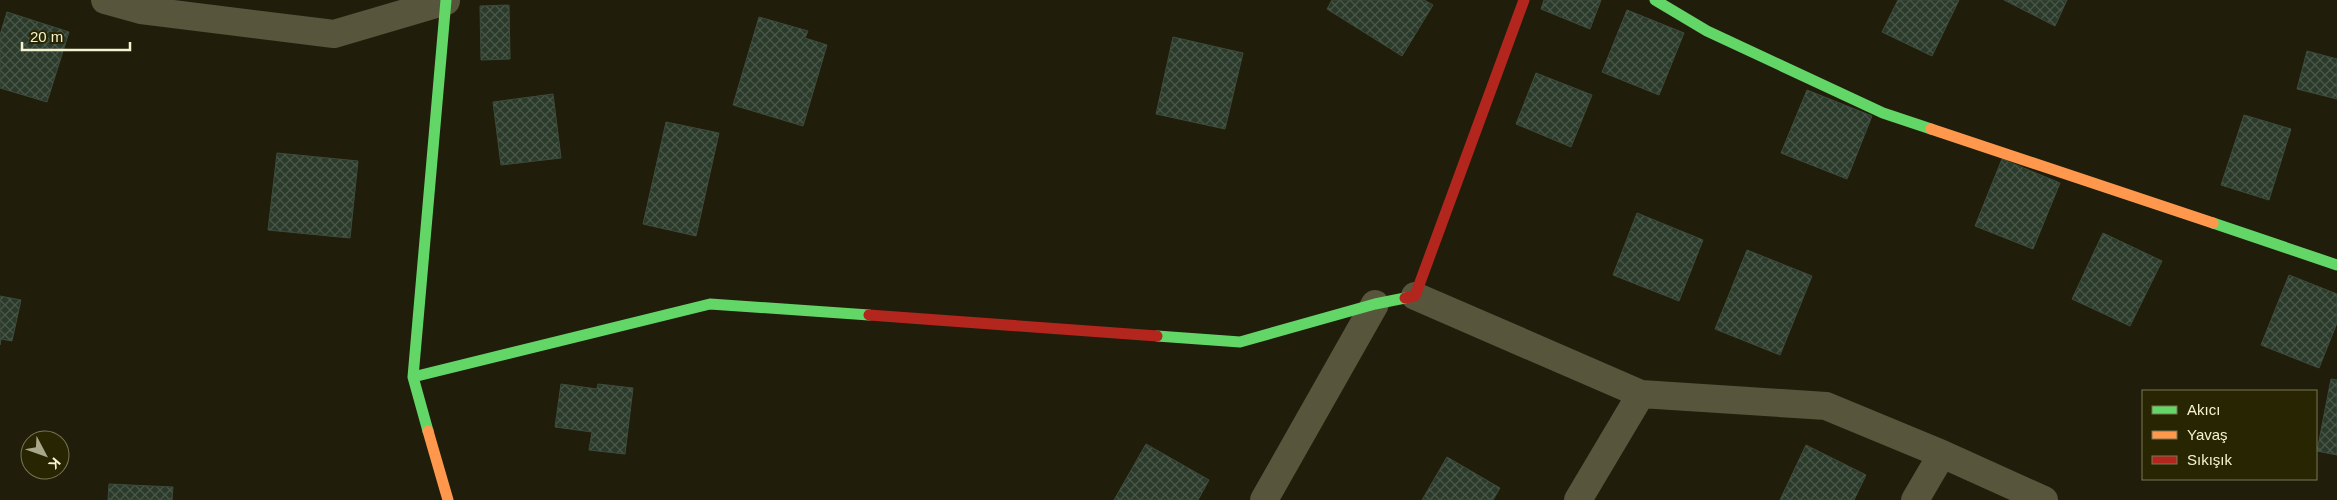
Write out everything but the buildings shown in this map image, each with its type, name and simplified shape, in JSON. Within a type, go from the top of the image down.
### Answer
[{"type":"street","points":[[105,0],[141,10],[334,34],[446,0],[413,377],[448,500]]},
{"type":"street","points":[[1415,296],[1524,0]]},
{"type":"street","points":[[1655,0],[1708,31],[1884,113],[2337,265]]},
{"type":"street","points":[[413,377],[710,304],[1240,342],[1375,304],[1415,296],[1641,394],[1826,406],[1942,454],[2044,500]]},
{"type":"street","points":[[1264,500],[1375,304]]},
{"type":"street","points":[[1578,500],[1641,394]]},
{"type":"street","points":[[1915,500],[1942,454]]},
{"type":"traffic: fast","points":[[428,431],[413,377],[446,0]]},
{"type":"traffic: fast","points":[[1655,0],[1707,31],[1883,113],[1931,129]]},
{"type":"traffic: fast","points":[[2213,223],[2337,265]]},
{"type":"traffic: fast","points":[[1157,336],[1240,342],[1375,304],[1405,298]]},
{"type":"traffic: fast","points":[[413,377],[710,304],[869,315]]},
{"type":"traffic: slow","points":[[1931,129],[2213,223]]},
{"type":"traffic: slow","points":[[428,431],[448,500]]},
{"type":"traffic: jam","points":[[1405,298],[1415,296],[1524,0]]},
{"type":"traffic: jam","points":[[869,315],[1157,336]]}]
